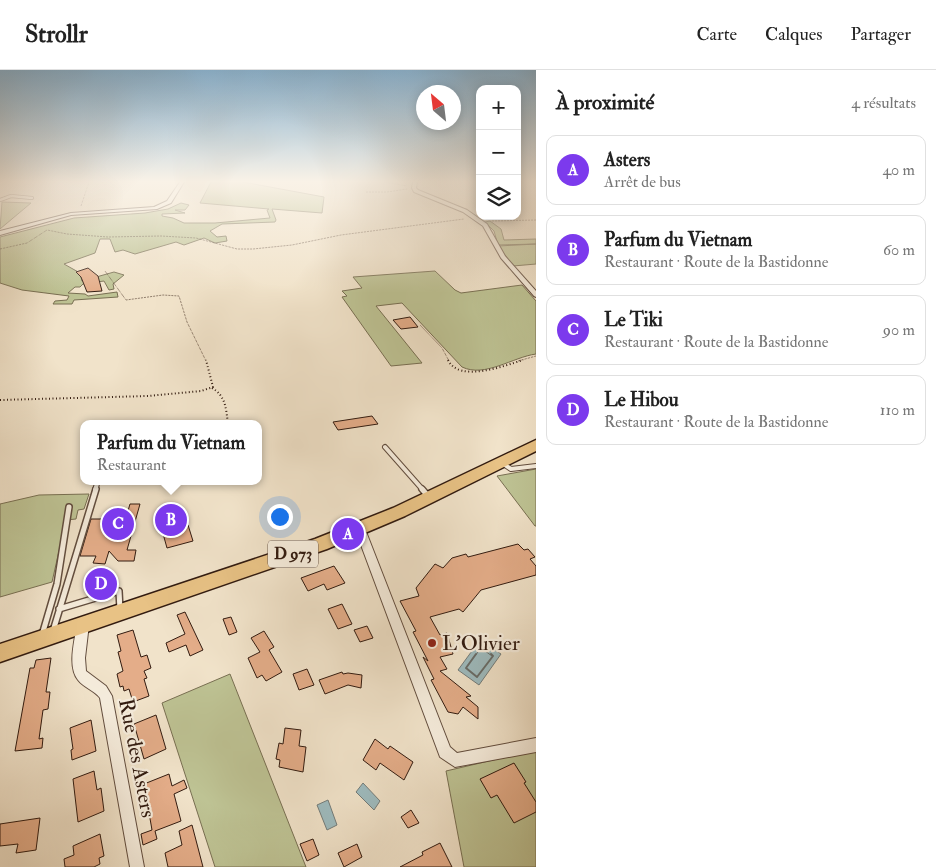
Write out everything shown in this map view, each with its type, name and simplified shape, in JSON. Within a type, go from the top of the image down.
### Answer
[{"type":"main road","name":"D 973","points":[[4,652],[360,529],[536,445]]},
{"type":"street","points":[[0,233],[54,219]]},
{"type":"street","points":[[479,220],[489,228],[494,244],[503,257],[536,295]]},
{"type":"street","points":[[360,529],[445,752],[455,760],[536,746]]},
{"type":"street","points":[[79,667],[83,624]]},
{"type":"street","name":"Rue des Asters","points":[[79,667],[82,676],[103,689],[106,696],[136,867]]},
{"type":"lane","points":[[385,447],[429,497]]},
{"type":"lane","points":[[501,462],[512,469],[536,466]]},
{"type":"lane","points":[[46,637],[59,609],[97,485]]},
{"type":"lane","points":[[46,637],[57,584],[69,507]]},
{"type":"lane","points":[[59,609],[119,591],[120,612]]},
{"type":"path","points":[[0,249],[19,246],[47,230],[67,234],[108,237],[161,236],[196,238],[237,249],[292,245],[341,235],[469,219]]},
{"type":"path","points":[[521,220],[536,220]]},
{"type":"path","points":[[105,270],[126,300],[163,295],[179,296],[187,322],[207,362],[212,380],[212,388]]},
{"type":"path","points":[[420,325],[442,348],[451,366],[460,371],[488,370],[536,356]]},
{"type":"path","points":[[0,400],[150,395],[202,392],[212,388]]},
{"type":"path","points":[[212,388],[221,394],[226,406],[228,420]]},
{"type":"green space","points":[[1,219],[12,219],[0,229]]},
{"type":"green space","points":[[69,219],[176,219],[184,223],[215,223],[257,219],[276,220],[275,222],[222,224],[210,231],[217,237],[226,236],[227,241],[215,243],[204,238],[184,245],[176,242],[135,254],[123,250],[115,252],[110,239],[100,239],[95,253],[64,264],[80,273],[82,281],[114,272],[124,275],[113,284],[114,289],[109,290],[104,281],[83,284],[80,287],[75,287],[68,293],[85,294],[88,296],[117,292],[118,297],[74,300],[72,304],[53,304],[55,301],[67,300],[69,296],[22,290],[0,283],[0,237]]},
{"type":"green space","points":[[490,221],[501,229],[504,240],[536,239],[536,244],[498,245],[494,231],[485,222]]},
{"type":"green space","points":[[536,244],[536,264],[513,266],[498,246]]},
{"type":"green space","points":[[435,271],[455,290],[461,293],[522,285],[536,301],[536,354],[489,369],[471,370],[462,367],[402,303],[376,306],[422,363],[391,366],[342,297],[347,296],[342,291],[362,288],[353,277]]},
{"type":"green space","points":[[536,469],[536,526],[535,526],[497,476]]},
{"type":"green space","points":[[89,494],[84,509],[78,510],[76,519],[66,520],[52,582],[0,597],[0,504],[39,495]]},
{"type":"green space","points":[[230,674],[306,867],[215,867],[162,703]]},
{"type":"green space","points":[[536,750],[536,867],[464,867],[446,771]]},
{"type":"water","points":[[480,640],[501,654],[479,685],[458,670]]},
{"type":"water","points":[[363,783],[380,801],[374,810],[356,792]]},
{"type":"water","points":[[328,800],[337,825],[327,830],[317,805]]},
{"type":"building","points":[[88,268],[98,276],[102,291],[87,292],[81,277],[76,272]]},
{"type":"building","points":[[410,317],[418,327],[401,329],[393,320]]},
{"type":"building","points":[[372,416],[378,424],[338,430],[333,422]]},
{"type":"building","points":[[130,504],[140,504],[127,550],[136,550],[134,561],[118,561],[109,551],[105,564],[93,563],[96,556],[80,556],[91,519],[104,519],[102,527],[123,528]]},
{"type":"building","points":[[188,525],[193,541],[167,548],[162,530]]},
{"type":"building","points":[[518,544],[524,550],[528,549],[535,557],[530,559],[536,566],[536,575],[481,590],[463,612],[459,609],[430,617],[440,635],[447,633],[453,654],[440,657],[447,669],[440,671],[471,696],[466,697],[478,707],[478,719],[463,707],[458,714],[448,712],[431,680],[434,679],[423,657],[428,661],[413,632],[416,631],[400,601],[419,596],[416,588],[435,564],[443,568],[452,558],[466,554],[468,557]]},
{"type":"building","points":[[334,566],[345,583],[327,590],[324,584],[308,591],[301,578]]},
{"type":"building","points":[[342,604],[352,624],[338,629],[328,609]]},
{"type":"building","points":[[185,612],[203,650],[190,656],[186,645],[169,652],[166,643],[185,634],[177,615]]},
{"type":"building","points":[[231,617],[237,632],[229,635],[223,619]]},
{"type":"building","points":[[367,626],[373,638],[360,642],[354,630]]},
{"type":"building","points":[[133,630],[141,657],[147,655],[151,668],[144,671],[147,678],[144,679],[149,696],[133,702],[129,689],[124,691],[123,686],[120,687],[117,674],[123,671],[118,652],[121,651],[117,635]]},
{"type":"building","points":[[264,631],[274,647],[269,650],[282,672],[266,681],[262,675],[257,678],[248,658],[260,652],[251,638]]},
{"type":"building","points":[[51,658],[46,692],[50,692],[48,709],[43,710],[39,739],[43,738],[42,748],[15,751],[30,668],[34,668],[36,660]]},
{"type":"building","points":[[307,669],[314,685],[299,690],[293,674]]},
{"type":"building","points":[[342,672],[343,674],[362,675],[361,688],[348,685],[325,694],[319,680]]},
{"type":"building","points":[[156,715],[166,749],[144,759],[134,724]]},
{"type":"building","points":[[91,720],[96,751],[72,760],[71,750],[73,749],[70,728]]},
{"type":"building","points":[[285,728],[301,730],[299,746],[306,747],[303,772],[279,767],[280,760],[276,759],[279,743],[283,744]]},
{"type":"building","points":[[375,739],[388,749],[390,746],[413,762],[404,780],[380,763],[376,770],[363,760]]},
{"type":"building","points":[[514,763],[536,802],[536,812],[514,823],[497,795],[491,798],[480,779]]},
{"type":"building","points":[[94,771],[97,790],[101,788],[104,811],[78,822],[73,779]]},
{"type":"building","points":[[169,774],[172,786],[184,780],[187,788],[174,794],[181,821],[155,831],[157,839],[143,845],[141,834],[152,830],[144,784]]},
{"type":"building","points":[[411,810],[419,823],[408,828],[401,817]]},
{"type":"building","points":[[40,818],[36,850],[16,853],[18,844],[0,846],[0,824]]},
{"type":"building","points":[[192,825],[203,867],[168,867],[165,853],[182,845],[179,831]]},
{"type":"building","points":[[100,834],[104,856],[99,858],[100,864],[94,867],[65,867],[64,859],[74,855],[73,846]]},
{"type":"building","points":[[313,839],[319,855],[307,861],[300,844]]},
{"type":"building","points":[[440,843],[452,867],[400,867],[423,855],[422,852]]},
{"type":"building","points":[[357,844],[362,857],[344,867],[338,853]]},
{"type":"place","name":"Parfum du Vietnam","points":[[171,520]]},
{"type":"place","name":"Le Tiki","points":[[118,524]]},
{"type":"place","name":"Asters","points":[[348,534]]},
{"type":"place","name":"Le Hibou","points":[[101,584]]},
{"type":"place","name":"L'Olivier","points":[[432,643]]}]
